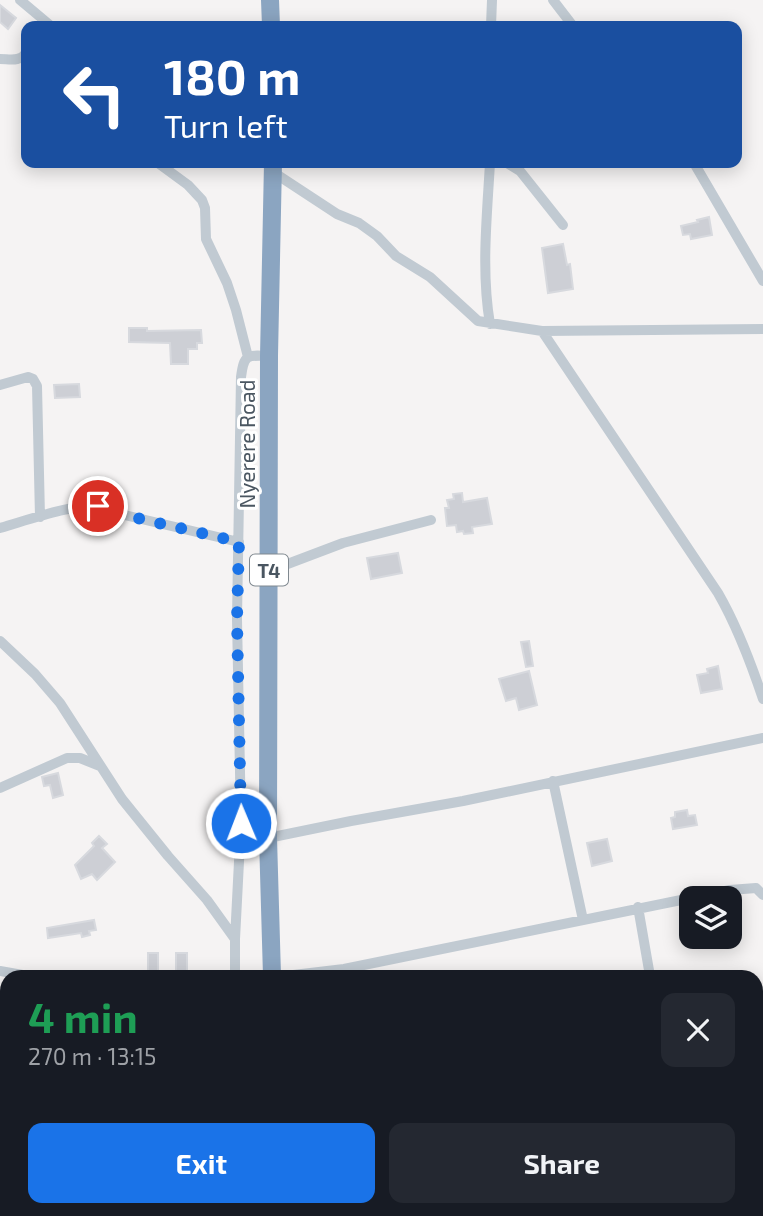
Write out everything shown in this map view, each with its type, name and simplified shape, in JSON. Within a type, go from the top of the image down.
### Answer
[{"type":"highway","points":[[270,0],[271,21]]},
{"type":"highway","name":"Nyerere Road","points":[[272,970],[268,838],[269,356],[273,168]]},
{"type":"street","points":[[20,0],[45,21]]},
{"type":"street","points":[[491,21],[492,0]]},
{"type":"street","points":[[553,0],[569,21]]},
{"type":"street","points":[[0,59],[21,58]]},
{"type":"street","points":[[165,168],[188,185],[202,200],[205,208],[206,239],[230,292],[248,358]]},
{"type":"street","points":[[273,168],[337,214],[359,223],[377,236],[396,256],[430,277],[478,321],[542,331],[763,329]]},
{"type":"street","points":[[490,168],[485,257],[486,302],[490,324]]},
{"type":"street","points":[[517,168],[563,225]]},
{"type":"street","points":[[697,168],[763,281]]},
{"type":"street","points":[[542,331],[718,593],[743,645],[763,699]]},
{"type":"street","points":[[235,970],[241,823],[237,619],[241,377],[243,361],[257,355],[269,356]]},
{"type":"street","points":[[0,385],[28,377],[33,379],[37,386],[40,517]]},
{"type":"street","points":[[0,528],[71,509],[98,506],[116,513],[239,542]]},
{"type":"street","points":[[269,571],[344,543],[431,520]]},
{"type":"street","points":[[0,641],[35,674],[60,703],[122,799],[207,900],[235,939]]},
{"type":"street","points":[[268,838],[463,801],[763,738]]},
{"type":"street","points":[[0,788],[67,758],[80,758],[100,766]]},
{"type":"street","points":[[553,781],[583,920]]},
{"type":"street","points":[[336,970],[730,890],[750,887],[756,888],[763,895]]},
{"type":"street","points":[[638,907],[649,970]]},
{"type":"building","points":[[0,5],[16,18],[8,29],[0,22]]},
{"type":"building","points":[[709,217],[712,235],[691,239],[690,234],[683,235],[681,226]]},
{"type":"building","points":[[563,244],[567,265],[570,264],[573,289],[548,293],[542,248]]},
{"type":"building","points":[[129,328],[147,328],[147,331],[201,330],[202,343],[197,343],[197,349],[188,349],[188,364],[171,364],[170,343],[129,342]]},
{"type":"building","points":[[79,384],[80,397],[55,398],[54,385]]},
{"type":"building","points":[[462,493],[463,502],[487,498],[492,524],[472,527],[473,533],[464,534],[463,531],[457,532],[456,525],[447,526],[447,500],[454,499],[453,494]]},
{"type":"building","points":[[398,553],[402,573],[371,579],[367,558]]},
{"type":"building","points":[[529,641],[533,666],[526,667],[521,642]]},
{"type":"building","points":[[718,666],[722,689],[701,693],[697,675],[708,673],[707,669]]},
{"type":"building","points":[[529,671],[537,705],[519,710],[516,698],[506,701],[499,679]]},
{"type":"building","points":[[58,773],[63,795],[53,798],[50,785],[44,786],[42,777]]},
{"type":"building","points":[[687,810],[688,816],[695,815],[697,825],[673,829],[671,818],[675,817],[675,812]]},
{"type":"building","points":[[99,836],[107,844],[102,848],[115,862],[97,880],[92,874],[81,879],[75,865],[94,846],[92,843]]},
{"type":"building","points":[[607,839],[612,861],[592,866],[587,843]]},
{"type":"building","points":[[94,920],[96,930],[89,931],[90,935],[82,937],[81,933],[48,938],[47,928]]},
{"type":"building","points":[[148,953],[158,953],[158,970],[148,970]]},
{"type":"building","points":[[176,953],[187,953],[187,970],[176,970]]},
{"type":"route","points":[[98,506],[116,513],[239,542],[237,619],[241,823]]}]
